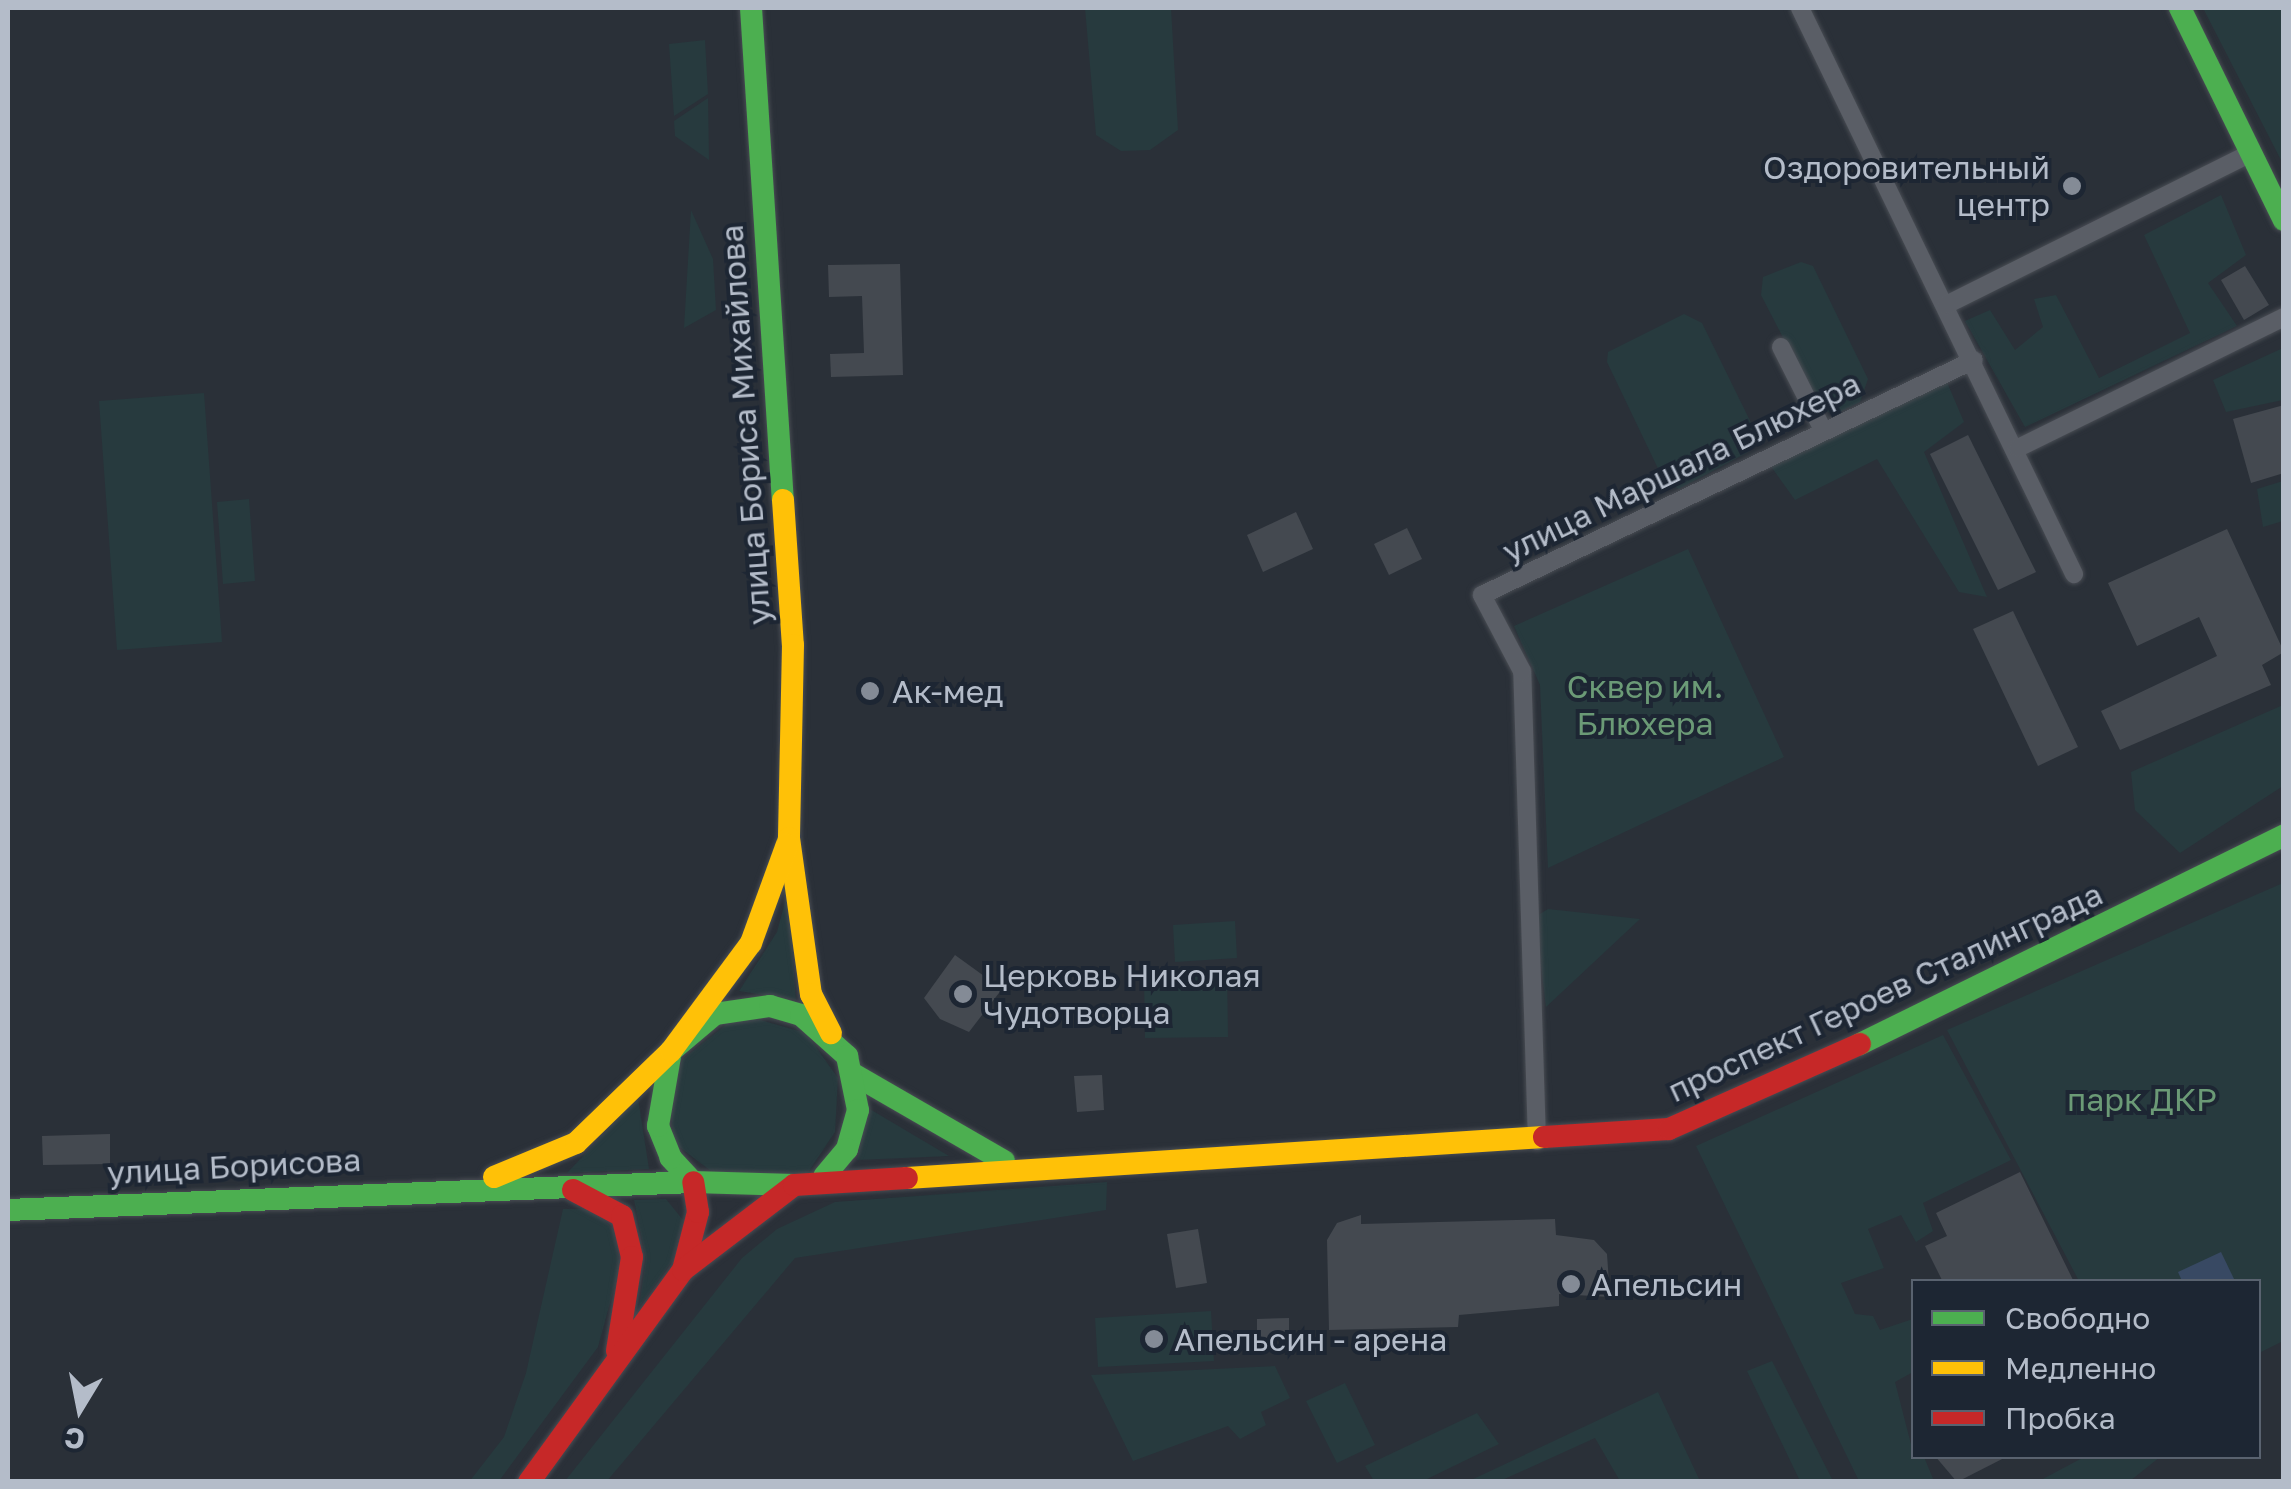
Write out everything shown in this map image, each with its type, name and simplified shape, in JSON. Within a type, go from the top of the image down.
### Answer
[{"type":"main road","name":"улица Бориса Михайлова","points":[[750,8],[792,645],[789,838],[812,994],[831,1033]]},
{"type":"main road","points":[[2180,8],[2284,220]]},
{"type":"main road","name":"проспект Героев Сталинграда","points":[[530,1482],[617,1351],[683,1270],[794,1184],[824,1176],[1638,1134],[1732,1107],[2284,836]]},
{"type":"main road","name":"улица Бориса Михайлова","points":[[671,1051],[751,943],[789,838]]},
{"type":"main road","points":[[794,1184],[693,1182],[658,1126],[671,1051],[735,1007],[770,1006],[831,1033],[855,1075],[858,1110],[847,1149],[824,1176]]},
{"type":"main road","name":"улица Борисова","points":[[464,1187],[576,1143],[671,1051]]},
{"type":"main road","name":"проспект Героев Сталинграда","points":[[855,1075],[964,1146],[1016,1166]]},
{"type":"main road","name":"проспект Героев Сталинграда","points":[[683,1270],[698,1212],[693,1182]]},
{"type":"main road","name":"улица Борисова","points":[[8,1210],[464,1187],[693,1182]]},
{"type":"main road","points":[[558,1185],[597,1196],[622,1216],[632,1257],[617,1351]]},
{"type":"street","points":[[1800,8],[2018,448],[2020,474],[2074,574]]},
{"type":"street","points":[[1946,306],[2251,153]]},
{"type":"street","points":[[2018,448],[2284,317]]},
{"type":"street","points":[[1781,347],[1823,430]]},
{"type":"street","name":"улица Маршала Блюхера","points":[[1537,1140],[1522,671],[1482,595],[1974,360]]},
{"type":"green space","points":[[1085,8],[1171,8],[1178,130],[1150,150],[1121,151],[1096,135]]},
{"type":"green space","points":[[2203,8],[2283,8],[2283,164]]},
{"type":"green space","points":[[705,40],[708,94],[674,116],[669,44]]},
{"type":"green space","points":[[708,98],[709,160],[675,136],[674,121]]},
{"type":"green space","points":[[2221,195],[2246,255],[2208,283],[2237,326],[2025,427],[1965,321],[1990,310],[2015,350],[2043,327],[2034,299],[2056,295],[2099,378],[2190,333],[2144,235]]},
{"type":"green space","points":[[691,210],[713,259],[716,310],[684,328]]},
{"type":"green space","points":[[1801,262],[1813,266],[1868,379],[1860,402],[1834,415],[1819,407],[1761,295],[1763,277]]},
{"type":"green space","points":[[1684,314],[1702,323],[1757,435],[1750,451],[1679,489],[1664,481],[1607,362],[1608,352]]},
{"type":"green space","points":[[2283,348],[2283,400],[2226,412],[2213,380]]},
{"type":"green space","points":[[1946,380],[1964,422],[1924,452],[1987,597],[1959,592],[1877,459],[1795,500],[1770,465]]},
{"type":"green space","points":[[204,393],[222,642],[117,650],[99,401]]},
{"type":"green space","points":[[2283,481],[2283,521],[2263,527],[2257,489]]},
{"type":"green space","points":[[249,499],[255,581],[223,584],[217,502]]},
{"type":"green space","name":"Сквер им. Блюхера","points":[[1688,549],[1784,757],[1548,868],[1540,685],[1514,626]]},
{"type":"green space","points":[[2283,705],[2283,786],[2180,853],[2135,810],[2131,772]]},
{"type":"green space","name":"парк ДКР","points":[[2283,883],[2283,1341],[2261,1352],[2261,1279],[2078,1279],[1947,1030]]},
{"type":"green space","points":[[788,891],[796,1000],[739,991],[777,932]]},
{"type":"green space","points":[[1548,909],[1640,919],[1546,1007],[1535,917]]},
{"type":"green space","points":[[1235,921],[1237,958],[1175,962],[1173,925]]},
{"type":"green space","points":[[1227,971],[1228,1037],[1145,1038],[1144,972]]},
{"type":"green space","points":[[753,1018],[806,1033],[838,1078],[835,1132],[807,1174],[715,1174],[674,1143],[669,1091],[683,1059],[727,1024]]},
{"type":"green space","points":[[1943,1035],[2011,1160],[1923,1203],[1933,1231],[1916,1242],[1901,1215],[1868,1229],[1884,1268],[1841,1283],[1855,1314],[1873,1316],[1880,1330],[1911,1320],[1911,1373],[1895,1382],[1911,1459],[1925,1459],[1934,1481],[1859,1481],[1696,1146]]},
{"type":"green space","points":[[638,1098],[649,1169],[567,1173]]},
{"type":"green space","points":[[868,1108],[949,1156],[857,1160]]},
{"type":"green space","points":[[1107,1182],[1106,1210],[795,1258],[607,1481],[565,1481],[742,1258],[777,1229],[835,1202]]},
{"type":"green space","points":[[666,1199],[683,1220],[672,1261],[639,1307],[646,1259],[634,1200]]},
{"type":"green space","points":[[563,1209],[591,1209],[613,1229],[620,1266],[598,1347],[499,1481],[469,1482],[504,1437],[526,1373]]},
{"type":"green space","name":"Апельсин - арена","points":[[1211,1311],[1214,1361],[1098,1367],[1095,1318]]},
{"type":"green space","points":[[1772,1361],[1833,1481],[1800,1481],[1747,1371]]},
{"type":"green space","points":[[1275,1366],[1290,1398],[1261,1412],[1266,1425],[1240,1439],[1228,1426],[1133,1461],[1091,1375]]},
{"type":"green space","points":[[1345,1383],[1375,1445],[1337,1463],[1306,1401]]},
{"type":"green space","points":[[1658,1392],[1700,1481],[1620,1481],[1595,1438],[1500,1481],[1469,1481]]},
{"type":"green space","points":[[1477,1413],[1499,1444],[1423,1481],[1374,1481],[1365,1466]]},
{"type":"green space","points":[[2080,1459],[2158,1459],[2130,1481],[2039,1481]]},
{"type":"water","points":[[2221,1252],[2234,1279],[2181,1279],[2178,1272]]},
{"type":"building","points":[[900,264],[903,375],[831,377],[830,354],[864,353],[862,296],[829,297],[828,265]]},
{"type":"building","points":[[2245,266],[2269,305],[2244,320],[2221,280]]},
{"type":"building","points":[[2284,405],[2284,473],[2251,483],[2233,419]]},
{"type":"building","points":[[1968,435],[2036,572],[1998,590],[1930,454]]},
{"type":"building","points":[[1296,512],[1313,549],[1263,572],[1247,535]]},
{"type":"building","points":[[1407,528],[1422,559],[1389,575],[1374,544]]},
{"type":"building","points":[[2227,529],[2284,652],[2262,665],[2271,685],[2120,750],[2101,711],[2217,656],[2199,617],[2137,646],[2108,583]]},
{"type":"building","points":[[2013,611],[2078,747],[2038,766],[1973,629]]},
{"type":"building","name":"Церковь Николая Чудотворца","points":[[955,955],[1002,989],[969,1032],[940,1019],[924,998]]},
{"type":"building","points":[[1102,1075],[1104,1110],[1077,1112],[1074,1076]]},
{"type":"building","points":[[110,1134],[110,1164],[43,1165],[42,1136]]},
{"type":"building","points":[[2020,1172],[2073,1279],[1942,1279],[1925,1246],[1947,1236],[1936,1213]]},
{"type":"building","name":"Апельсин","points":[[1361,1215],[1361,1224],[1555,1219],[1556,1235],[1594,1240],[1607,1254],[1610,1297],[1559,1294],[1559,1306],[1459,1315],[1458,1327],[1329,1330],[1327,1240],[1337,1223]]},
{"type":"building","points":[[1198,1229],[1207,1283],[1176,1288],[1167,1234]]},
{"type":"building","points":[[1289,1318],[1289,1338],[1257,1339],[1257,1319]]},
{"type":"building","points":[[1938,1459],[2002,1459],[1957,1482]]},
{"type":"traffic: fast","points":[[751,8],[783,500]]},
{"type":"traffic: fast","points":[[2180,8],[2284,220]]},
{"type":"traffic: fast","points":[[1860,1044],[2284,835]]},
{"type":"traffic: fast","points":[[794,1185],[693,1182],[671,1158],[658,1126],[671,1051],[715,1014],[770,1006],[801,1015],[847,1056],[858,1110],[847,1149],[824,1176]]},
{"type":"traffic: fast","points":[[855,1075],[1004,1161]]},
{"type":"traffic: fast","points":[[8,1210],[693,1182]]},
{"type":"traffic: slow","points":[[783,500],[793,645],[789,838],[811,994],[831,1033]]},
{"type":"traffic: slow","points":[[494,1177],[576,1143],[671,1051],[751,943],[787,844]]},
{"type":"traffic: slow","points":[[907,1178],[1544,1137]]},
{"type":"traffic: jam","points":[[1544,1137],[1669,1129],[1860,1044]]},
{"type":"traffic: jam","points":[[529,1482],[683,1270],[794,1185],[907,1178]]},
{"type":"traffic: jam","points":[[683,1270],[698,1212],[693,1182]]},
{"type":"traffic: jam","points":[[573,1190],[622,1216],[632,1257],[617,1351]]},
{"type":"place","name":"Оздоровительный центр","points":[[2072,186]]},
{"type":"place","name":"Ак-мед","points":[[870,691]]},
{"type":"place","name":"Церковь Николая Чудотворца","points":[[963,994]]},
{"type":"place","name":"Апельсин","points":[[1571,1284]]},
{"type":"place","name":"Апельсин - арена","points":[[1154,1339]]}]
